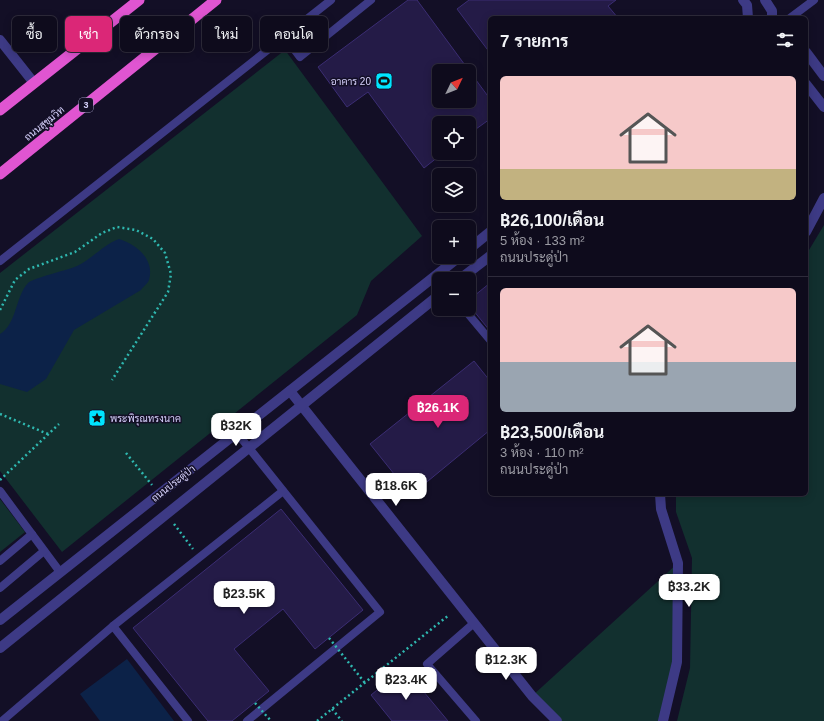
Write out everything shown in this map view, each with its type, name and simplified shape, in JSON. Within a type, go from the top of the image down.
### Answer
[{"type":"highway","points":[[0,110],[139,0]]},
{"type":"highway","name":"ถนนสุขุมวิท","points":[[0,174],[216,0]]},
{"type":"street","points":[[743,0],[747,5],[748,16]]},
{"type":"street","points":[[767,3],[772,11],[772,16]]},
{"type":"street","points":[[767,3],[778,16]]},
{"type":"street","points":[[0,40],[34,83]]},
{"type":"street","points":[[808,55],[824,76]]},
{"type":"street","points":[[808,87],[824,107]]},
{"type":"street","points":[[808,228],[824,198]]},
{"type":"street","points":[[476,243],[488,234]]},
{"type":"street","points":[[469,272],[488,258]]},
{"type":"street","name":"ถนนประดู่ป่า","points":[[444,272],[452,264]]},
{"type":"street","name":"ถนนประดู่ป่า","points":[[0,620],[290,391],[432,282]]},
{"type":"street","name":"ถนนประดู่ป่า","points":[[0,648],[301,405],[432,302]]},
{"type":"street","points":[[290,391],[532,696],[557,721]]},
{"type":"street","points":[[660,496],[660,509],[678,563],[677,662],[663,721]]},
{"type":"lane","points":[[311,16],[331,0]]},
{"type":"lane","points":[[328,35],[371,0]]},
{"type":"lane","points":[[793,16],[814,0]]},
{"type":"lane","points":[[0,261],[266,52]]},
{"type":"lane","points":[[296,52],[300,57],[306,52]]},
{"type":"lane","points":[[470,316],[488,338]]},
{"type":"lane","points":[[237,433],[380,612],[247,721]]},
{"type":"lane","points":[[0,491],[60,572]]},
{"type":"lane","points":[[2,721],[113,626],[283,491]]},
{"type":"lane","points":[[0,561],[32,534]]},
{"type":"lane","points":[[0,588],[44,551]]},
{"type":"lane","points":[[474,623],[428,664],[476,721]]},
{"type":"lane","points":[[113,626],[188,721]]},
{"type":"path","points":[[0,310],[15,280],[29,269],[75,252],[102,233],[118,227],[136,230],[153,239],[165,253],[171,274],[168,292],[112,380]]},
{"type":"path","points":[[0,414],[48,434]]},
{"type":"path","points":[[0,480],[59,424]]},
{"type":"path","points":[[317,721],[450,615]]},
{"type":"path","points":[[329,638],[365,683]]},
{"type":"path","points":[[255,703],[271,721]]},
{"type":"path","points":[[332,709],[342,721]]},
{"type":"green space","points":[[282,52],[286,52],[422,236],[371,281],[357,315],[62,552],[0,471],[0,273]]},
{"type":"green space","points":[[824,225],[824,721],[677,721],[690,668],[692,558],[676,512],[676,496],[808,496],[808,252]]},
{"type":"green space","points":[[0,499],[25,532],[0,552]]},
{"type":"green space","points":[[678,563],[677,662],[663,721],[557,721],[532,696]]},
{"type":"water","points":[[119,239],[138,249],[147,259],[150,272],[147,284],[141,290],[74,330],[46,379],[27,392],[0,384],[0,334],[6,330],[10,324],[21,295],[28,283],[77,266]]},
{"type":"water","points":[[127,659],[174,721],[100,721],[80,694]]},
{"type":"building","name":"อาคาร 20","points":[[408,0],[417,0],[464,64],[432,64],[432,108],[476,108],[476,80],[488,96],[488,120],[476,129],[476,116],[432,116],[432,160],[434,160],[424,168],[368,92],[347,107],[318,67]]},
{"type":"building","points":[[469,0],[616,0],[608,6],[616,16],[488,16],[488,50],[457,9]]},
{"type":"building","points":[[488,285],[488,329],[476,314],[476,294]]},
{"type":"building","points":[[474,361],[488,378],[488,432],[411,495],[370,444]]},
{"type":"building","points":[[281,509],[363,610],[315,649],[283,609],[234,649],[269,691],[232,721],[208,721],[133,628]]},
{"type":"building","points":[[404,668],[448,721],[392,721],[371,695]]},
{"type":"place","name":"อาคาร 20","points":[[384,81]]},
{"type":"place","name":"พระพิรุณทรงนาค","points":[[97,418]]}]
